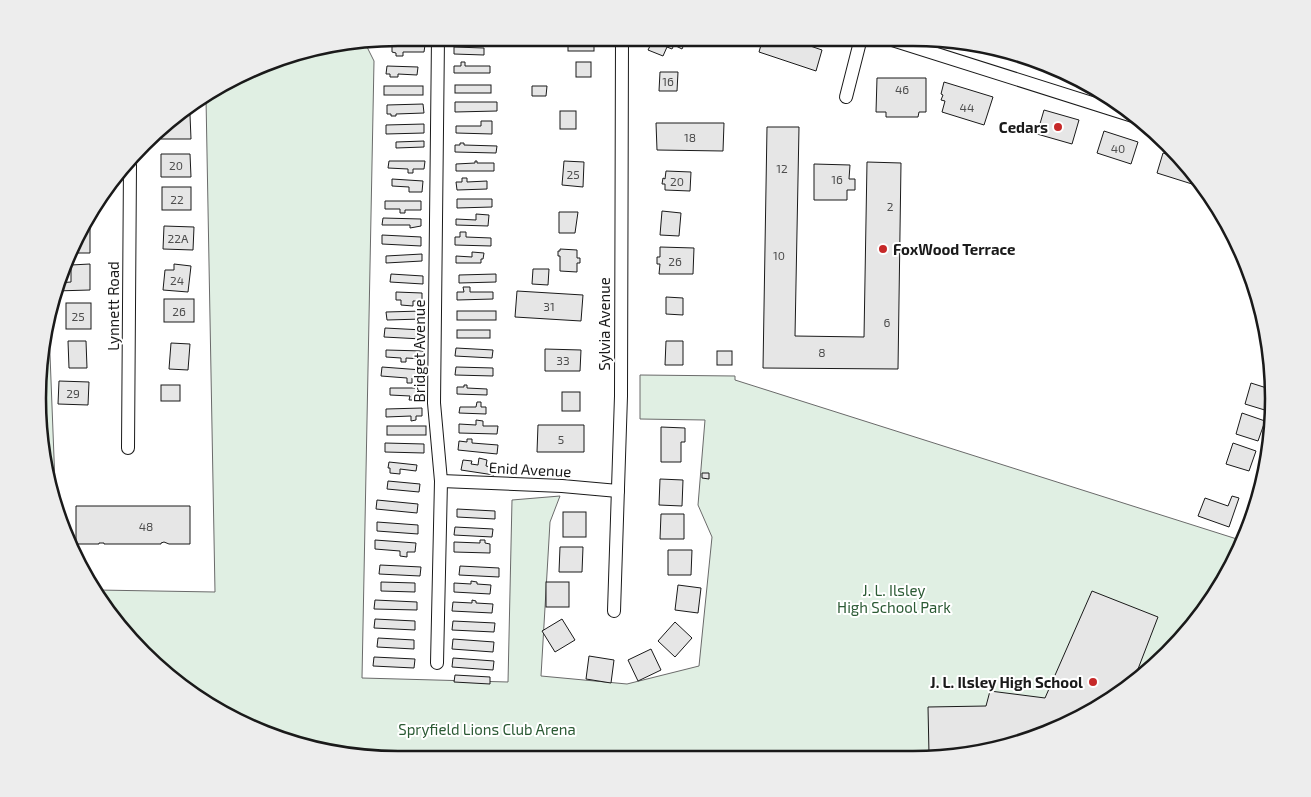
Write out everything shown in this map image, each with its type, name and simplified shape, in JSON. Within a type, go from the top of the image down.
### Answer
[{"type":"street","name":"Bridget Avenue","points":[[437,663],[441,481],[434,403],[438,46]]},
{"type":"street","name":"Sylvia Avenue","points":[[614,611],[621,396],[622,46]]},
{"type":"street","points":[[846,97],[859,46]]},
{"type":"street","points":[[911,46],[1114,110]]},
{"type":"street","name":"Lynnett Road","points":[[128,448],[130,171]]},
{"type":"street","name":"Enid Avenue","points":[[441,481],[562,486],[618,491]]},
{"type":"green space","points":[[367,48],[374,61],[362,678],[508,682],[512,500],[560,496],[550,522],[541,676],[627,684],[699,666],[712,537],[698,505],[705,420],[640,419],[640,375],[735,376],[735,380],[1235,539],[1218,575],[1192,613],[1162,648],[1127,678],[1089,704],[1026,732],[981,744],[936,750],[398,751],[353,748],[307,739],[264,724],[222,704],[184,678],[149,648],[119,613],[103,590],[215,592],[206,104],[222,93],[285,65],[330,53]]},
{"type":"green space","points":[[50,349],[55,475],[49,444],[46,398]]},
{"type":"building","points":[[392,46],[425,46],[424,52],[403,52],[403,56],[396,56],[396,53],[392,52]]},
{"type":"building","points":[[568,46],[594,46],[594,51],[568,51]]},
{"type":"building","points":[[650,46],[674,46],[672,49],[667,47],[663,56],[648,50]]},
{"type":"building","points":[[761,46],[810,46],[822,50],[816,71],[759,52]]},
{"type":"building","points":[[454,47],[484,48],[484,55],[454,54]]},
{"type":"building","points":[[461,62],[465,62],[465,66],[490,66],[490,73],[454,73],[454,66],[461,66]]},
{"type":"building","points":[[576,62],[591,62],[591,77],[576,77]]},
{"type":"building","points":[[387,66],[418,67],[417,75],[398,74],[398,77],[390,77],[390,74],[386,74]]},
{"type":"building","points":[[660,72],[678,72],[677,91],[659,91]]},
{"type":"building","points":[[877,78],[926,78],[926,112],[919,112],[918,117],[886,117],[886,112],[876,112]]},
{"type":"building","points":[[944,82],[993,97],[984,125],[942,112],[945,101],[941,100]]},
{"type":"building","points":[[455,85],[491,85],[491,93],[455,93]]},
{"type":"building","points":[[384,86],[423,86],[423,95],[384,95]]},
{"type":"building","points":[[532,86],[547,86],[546,96],[532,96]]},
{"type":"building","points":[[455,102],[497,102],[497,111],[455,112]]},
{"type":"building","points":[[423,104],[424,113],[396,114],[396,116],[387,114],[387,105]]},
{"type":"building","name":"Cedars","points":[[1044,110],[1079,120],[1072,144],[1037,134]]},
{"type":"building","points":[[560,111],[576,111],[576,129],[560,129]]},
{"type":"building","points":[[190,115],[191,139],[161,139],[184,119]]},
{"type":"building","points":[[481,121],[492,121],[492,134],[456,133],[456,126],[481,126]]},
{"type":"building","points":[[656,123],[724,123],[723,151],[657,150]]},
{"type":"building","points":[[424,124],[424,133],[386,134],[386,125]]},
{"type":"building","name":"FoxWood Terrace","points":[[767,127],[799,127],[795,336],[864,337],[867,162],[901,163],[898,369],[763,368]]},
{"type":"building","points":[[1104,131],[1138,142],[1131,164],[1097,153]]},
{"type":"building","points":[[424,141],[424,147],[396,148],[396,142]]},
{"type":"building","points":[[460,143],[464,143],[464,145],[497,146],[496,153],[455,152],[455,145],[460,145]]},
{"type":"building","points":[[1163,153],[1166,154],[1192,184],[1157,173]]},
{"type":"building","points":[[161,154],[190,154],[191,177],[161,177]]},
{"type":"building","points":[[389,161],[425,161],[424,169],[413,169],[413,173],[408,173],[408,169],[388,168]]},
{"type":"building","points":[[475,161],[477,163],[494,163],[494,171],[456,171],[456,164],[475,163]]},
{"type":"building","points":[[564,161],[584,162],[583,187],[562,185]]},
{"type":"building","points":[[814,164],[850,165],[849,179],[855,179],[855,190],[847,190],[847,200],[814,200]]},
{"type":"building","points":[[666,171],[691,172],[690,191],[665,190],[665,184],[662,184]]},
{"type":"building","points":[[462,178],[467,178],[467,182],[487,181],[487,189],[457,190],[456,182],[462,182]]},
{"type":"building","points":[[392,179],[423,181],[422,192],[409,192],[409,187],[392,186]]},
{"type":"building","points":[[162,187],[191,187],[191,210],[162,210]]},
{"type":"building","points":[[457,199],[492,199],[492,207],[457,208]]},
{"type":"building","points":[[385,201],[421,201],[421,210],[405,210],[405,213],[400,213],[400,209],[385,209]]},
{"type":"building","points":[[662,211],[681,213],[679,236],[660,235]]},
{"type":"building","points":[[559,212],[578,212],[575,233],[559,233]]},
{"type":"building","points":[[476,214],[489,215],[488,226],[456,225],[456,219],[476,220]]},
{"type":"building","points":[[383,218],[421,219],[421,226],[410,228],[410,225],[382,225]]},
{"type":"building","points":[[164,226],[194,227],[193,250],[163,249]]},
{"type":"building","points":[[90,228],[90,253],[78,253]]},
{"type":"building","points":[[460,232],[466,232],[466,237],[491,238],[491,246],[455,245],[455,237],[460,237]]},
{"type":"building","points":[[382,235],[421,237],[421,246],[382,244]]},
{"type":"building","points":[[660,247],[694,248],[693,274],[659,274],[660,264],[657,264],[657,257],[660,257]]},
{"type":"building","points":[[560,249],[577,250],[577,258],[580,258],[580,263],[577,263],[577,272],[560,271],[558,251]]},
{"type":"building","points":[[472,252],[484,253],[481,263],[456,263],[456,256],[472,257]]},
{"type":"building","points":[[422,254],[422,261],[386,263],[386,256]]},
{"type":"building","points":[[90,264],[90,290],[63,291],[66,282],[71,282],[73,265]]},
{"type":"building","points":[[174,264],[191,266],[188,292],[163,290],[165,270],[174,270]]},
{"type":"building","points":[[533,269],[549,269],[548,285],[532,284]]},
{"type":"building","points":[[391,274],[423,276],[423,284],[390,282]]},
{"type":"building","points":[[496,274],[496,282],[459,283],[459,275]]},
{"type":"building","points":[[463,287],[470,287],[470,292],[493,292],[493,299],[457,300],[457,292],[464,292]]},
{"type":"building","points":[[517,291],[583,295],[581,321],[515,317]]},
{"type":"building","points":[[396,292],[422,293],[422,301],[413,301],[413,306],[401,305],[401,300],[396,300]]},
{"type":"building","points":[[666,297],[683,298],[683,315],[666,314]]},
{"type":"building","points":[[164,299],[194,299],[194,322],[164,322]]},
{"type":"building","points":[[66,303],[91,303],[91,329],[66,329]]},
{"type":"building","points":[[422,311],[422,319],[387,320],[386,312]]},
{"type":"building","points":[[457,311],[496,311],[496,320],[457,320]]},
{"type":"building","points":[[385,328],[423,330],[422,339],[384,337]]},
{"type":"building","points":[[457,330],[490,330],[490,338],[457,338]]},
{"type":"building","points":[[68,341],[86,341],[87,368],[69,368]]},
{"type":"building","points":[[666,341],[683,341],[683,365],[665,365]]},
{"type":"building","points":[[171,343],[190,344],[188,370],[169,369]]},
{"type":"building","points":[[456,348],[493,350],[492,358],[455,356]]},
{"type":"building","points":[[545,349],[581,350],[580,371],[545,371]]},
{"type":"building","points":[[386,350],[423,351],[423,359],[406,358],[406,362],[401,362],[401,358],[386,357]]},
{"type":"building","points":[[717,351],[732,351],[732,365],[717,365]]},
{"type":"building","points":[[382,367],[422,370],[422,378],[412,378],[412,383],[407,383],[407,378],[381,376]]},
{"type":"building","points":[[456,367],[493,368],[493,376],[455,375]]},
{"type":"building","points":[[59,381],[89,382],[88,405],[58,404]]},
{"type":"building","points":[[1251,383],[1265,387],[1265,410],[1245,404]]},
{"type":"building","points":[[161,385],[180,385],[180,401],[161,401]]},
{"type":"building","points":[[464,385],[467,385],[467,388],[487,389],[487,395],[457,394],[457,387],[464,387]]},
{"type":"building","points":[[390,388],[419,388],[419,396],[415,396],[415,400],[409,400],[410,396],[390,395]]},
{"type":"building","points":[[562,392],[580,392],[580,411],[562,411]]},
{"type":"building","points":[[477,402],[481,402],[481,407],[486,407],[486,414],[459,413],[460,407],[476,407]]},
{"type":"building","points":[[422,408],[422,416],[416,416],[416,420],[411,421],[411,416],[386,417],[386,409]]},
{"type":"building","points":[[1242,413],[1264,421],[1258,441],[1236,434]]},
{"type":"building","points":[[476,420],[483,421],[483,426],[498,426],[497,434],[459,433],[459,424],[476,425]]},
{"type":"building","points":[[538,425],[584,425],[584,452],[537,452]]},
{"type":"building","points":[[387,426],[426,426],[426,435],[387,435]]},
{"type":"building","points":[[661,427],[685,428],[685,442],[681,442],[681,462],[661,462]]},
{"type":"building","points":[[467,439],[472,439],[472,443],[498,445],[497,454],[458,450],[459,441],[467,442]]},
{"type":"building","points":[[385,443],[424,444],[424,453],[385,452]]},
{"type":"building","points":[[1233,443],[1256,451],[1249,471],[1226,464]]},
{"type":"building","points":[[479,458],[487,460],[486,466],[495,468],[494,475],[461,470],[463,460],[472,461],[471,464],[478,465]]},
{"type":"building","points":[[389,462],[417,465],[416,471],[400,469],[400,474],[390,473],[390,468],[388,468]]},
{"type":"building","points":[[702,473],[709,473],[709,479],[702,478]]},
{"type":"building","points":[[660,479],[683,480],[682,506],[659,505]]},
{"type":"building","points":[[388,481],[420,484],[419,492],[387,489]]},
{"type":"building","points":[[1232,496],[1239,498],[1229,527],[1198,516],[1205,498],[1228,506]]},
{"type":"building","points":[[377,500],[418,504],[417,513],[376,509]]},
{"type":"building","points":[[76,506],[190,506],[190,544],[169,544],[164,542],[161,544],[78,544],[76,539]]},
{"type":"building","points":[[457,509],[495,511],[495,519],[457,517]]},
{"type":"building","points":[[563,512],[586,512],[586,537],[563,537]]},
{"type":"building","points":[[661,514],[684,514],[684,539],[660,539]]},
{"type":"building","points":[[377,522],[418,525],[418,534],[377,531]]},
{"type":"building","points":[[455,527],[493,529],[492,537],[454,535]]},
{"type":"building","points":[[375,540],[416,543],[415,552],[407,552],[407,557],[400,556],[400,551],[375,549]]},
{"type":"building","points":[[480,540],[485,540],[485,543],[490,544],[490,553],[454,552],[454,542],[480,543]]},
{"type":"building","points":[[560,547],[583,547],[582,572],[559,572]]},
{"type":"building","points":[[668,550],[692,550],[691,575],[668,575]]},
{"type":"building","points":[[380,565],[421,567],[420,576],[379,574]]},
{"type":"building","points":[[460,566],[499,568],[499,577],[459,575]]},
{"type":"building","points":[[471,581],[477,582],[477,584],[491,585],[490,594],[454,592],[454,583],[471,584]]},
{"type":"building","points":[[381,582],[415,583],[415,592],[381,591]]},
{"type":"building","points":[[546,582],[569,582],[569,607],[546,607]]},
{"type":"building","points":[[678,585],[701,588],[698,613],[675,610]]},
{"type":"building","name":"J. L. Ilsley High School","points":[[1092,591],[1158,617],[1138,669],[1089,704],[1047,724],[1004,739],[958,748],[929,750],[928,707],[986,706],[990,691],[1045,698]]},
{"type":"building","points":[[375,600],[417,602],[417,610],[374,609]]},
{"type":"building","points":[[472,600],[476,601],[476,603],[493,604],[492,613],[452,611],[453,602],[472,603]]},
{"type":"building","points":[[375,619],[415,621],[415,630],[374,628]]},
{"type":"building","points":[[562,619],[575,640],[555,652],[542,631]]},
{"type":"building","points":[[453,621],[495,623],[494,632],[452,630]]},
{"type":"building","points":[[675,622],[692,638],[675,657],[658,641]]},
{"type":"building","points":[[378,638],[414,640],[414,649],[377,647]]},
{"type":"building","points":[[453,639],[494,642],[493,652],[452,649]]},
{"type":"building","points":[[651,649],[661,670],[638,681],[628,660]]},
{"type":"building","points":[[589,656],[614,660],[611,683],[586,679]]},
{"type":"building","points":[[374,657],[415,659],[414,668],[373,666]]},
{"type":"building","points":[[453,658],[494,661],[493,670],[452,667]]},
{"type":"building","points":[[455,675],[490,677],[490,684],[454,682]]},
{"type":"place","name":"Cedars","points":[[1058,127]]},
{"type":"place","name":"FoxWood Terrace","points":[[883,249]]},
{"type":"place","name":"J. L. Ilsley High School","points":[[1093,682]]},
{"type":"park label","name":"J. L. Ilsley High School Park","points":[[894,598]]},
{"type":"park label","name":"Spryfield Lions Club Arena","points":[[487,729]]}]
